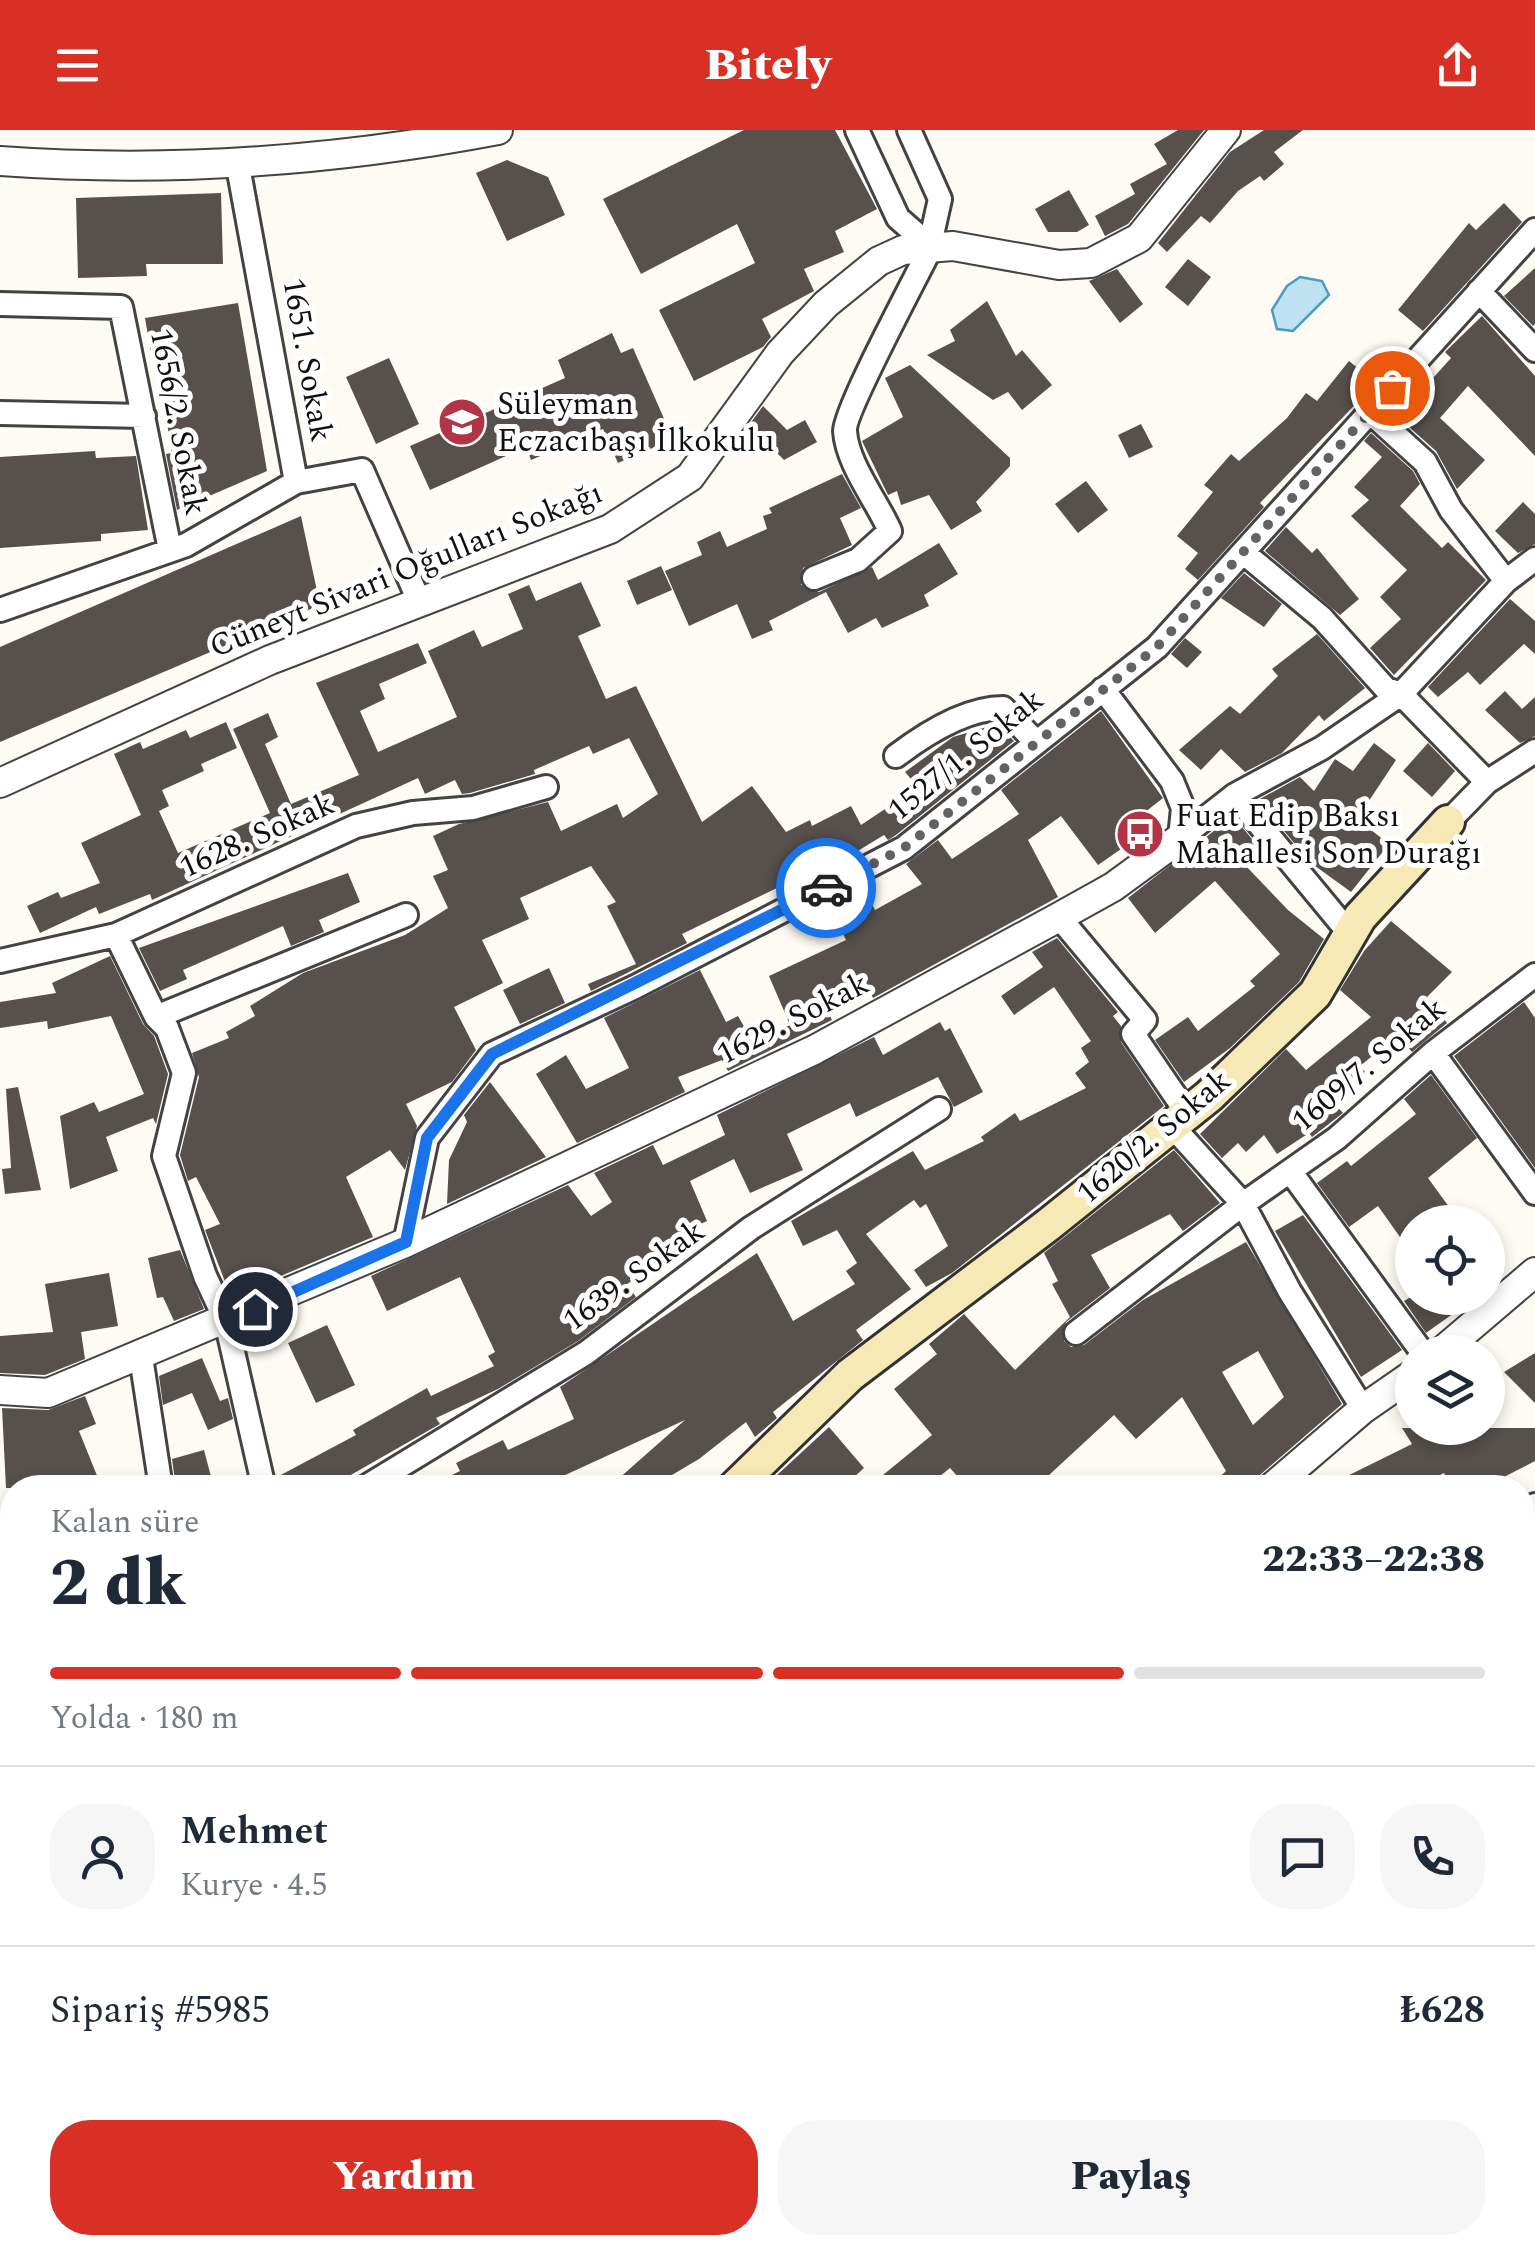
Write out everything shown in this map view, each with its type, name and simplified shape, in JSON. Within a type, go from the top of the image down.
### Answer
[{"type":"main road","name":"1620/2. Sokak","points":[[747,1475],[850,1374],[1179,1120],[1316,994],[1360,917],[1448,822]]},
{"type":"street","points":[[0,160],[104,169],[292,158],[498,130]]},
{"type":"street","points":[[857,130],[898,218],[931,246]]},
{"type":"street","points":[[814,578],[858,560],[890,531],[845,431],[852,401],[870,374],[931,246],[940,199],[909,130]]},
{"type":"street","name":"Cüneyt Sivari Oğulları Sokağı","points":[[0,783],[270,660],[610,528],[690,477],[780,353],[826,304],[879,261],[903,250],[954,246],[1058,265],[1091,262],[1139,238],[1226,130]]},
{"type":"street","name":"1651. Sokak","points":[[238,161],[296,482],[362,470],[419,602]]},
{"type":"street","name":"1527/1. Sokak","points":[[406,1242],[427,1138],[492,1054],[635,987],[904,848],[1157,647],[1535,230]]},
{"type":"street","points":[[1479,291],[1535,350]]},
{"type":"street","name":"1656/2. Sokak","points":[[0,304],[121,308],[170,550]]},
{"type":"street","points":[[0,412],[144,416]]},
{"type":"street","points":[[1370,412],[1425,462],[1451,510],[1506,581]]},
{"type":"street","points":[[0,610],[170,550],[296,482]]},
{"type":"street","points":[[1244,554],[1322,618],[1386,689],[1402,694],[1488,782]]},
{"type":"street","name":"1629. Sokak","points":[[0,1390],[48,1393],[406,1242],[798,1058],[1060,917],[1113,887],[1235,795],[1322,748],[1402,694],[1506,581],[1535,559]]},
{"type":"street","points":[[1103,689],[1172,781],[1183,808],[1180,838]]},
{"type":"street","points":[[896,756],[946,725],[988,708],[1003,708],[1035,741]]},
{"type":"street","name":"1620/2. Sokak","points":[[1448,822],[1488,782],[1535,750]]},
{"type":"street","name":"1628. Sokak","points":[[0,962],[116,935],[356,826],[413,813],[473,808],[546,787]]},
{"type":"street","points":[[1235,795],[1350,934]]},
{"type":"street","points":[[156,1017],[406,915]]},
{"type":"street","points":[[1060,917],[1145,1020],[1132,1034],[1179,1120],[1243,1204],[1290,1292],[1363,1409]]},
{"type":"street","points":[[116,935],[156,1017],[167,1028],[184,1072],[164,1156],[205,1276],[226,1321],[261,1475]]},
{"type":"street","name":"1609/7. Sokak","points":[[1076,1333],[1243,1204],[1337,1138],[1433,1053],[1532,984]]},
{"type":"street","points":[[1433,1053],[1535,1193]]},
{"type":"street","name":"1639. Sokak","points":[[385,1475],[586,1353],[751,1228],[939,1109]]},
{"type":"street","points":[[1290,1171],[1410,1335]]},
{"type":"street","points":[[1461,1335],[1535,1272]]},
{"type":"street","points":[[141,1357],[159,1475]]},
{"type":"street","points":[[1286,1475],[1395,1386]]},
{"type":"water","points":[[1300,277],[1322,281],[1329,295],[1293,331],[1277,329],[1272,310],[1287,286]]},
{"type":"building","points":[[744,130],[835,130],[877,209],[835,231],[844,252],[804,269],[814,291],[762,319],[771,337],[763,347],[694,381],[659,310],[755,263],[737,224],[641,274],[603,199]]},
{"type":"building","points":[[1178,130],[1204,130],[1128,224],[1105,236],[1095,216],[1135,194],[1130,184],[1167,164],[1154,144]]},
{"type":"building","points":[[1264,130],[1303,130],[1274,152],[1284,164],[1264,181],[1260,176],[1238,191],[1210,223],[1201,216],[1167,252],[1158,243],[1230,152]]},
{"type":"building","points":[[507,160],[548,177],[565,215],[507,241],[476,173]]},
{"type":"building","points":[[1069,190],[1089,225],[1077,232],[1048,232],[1035,209]]},
{"type":"building","points":[[221,193],[223,264],[146,264],[147,276],[78,278],[76,198]]},
{"type":"building","points":[[1504,203],[1522,222],[1423,331],[1398,310],[1469,223],[1476,230]]},
{"type":"building","points":[[1188,259],[1211,277],[1188,306],[1165,287]]},
{"type":"building","points":[[1535,268],[1535,324],[1533,326],[1504,296]]},
{"type":"building","points":[[1117,269],[1143,304],[1120,323],[1089,281]]},
{"type":"building","points":[[987,301],[1016,356],[1022,350],[1052,385],[1022,410],[1008,392],[993,400],[927,355],[955,341],[950,330]]},
{"type":"building","points":[[238,303],[267,471],[177,510],[166,454],[172,453],[145,318]]},
{"type":"building","points":[[1482,316],[1535,376],[1535,456],[1468,386],[1440,418],[1485,460],[1457,489],[1436,451],[1391,411],[1400,401],[1407,407],[1451,358],[1445,352]]},
{"type":"building","points":[[612,333],[621,353],[633,348],[673,439],[618,463],[603,429],[531,460],[526,447],[430,490],[410,446],[565,378],[558,360]]},
{"type":"building","points":[[389,358],[419,424],[376,444],[346,377]]},
{"type":"building","points":[[1349,361],[1376,383],[1260,503],[1264,507],[1198,580],[1185,569],[1198,553],[1177,536],[1213,492],[1204,485],[1231,454],[1239,461],[1287,418],[1306,393],[1317,401]]},
{"type":"building","points":[[910,365],[1010,458],[1010,466],[976,502],[982,511],[951,530],[929,495],[901,505],[897,491],[888,495],[862,441],[903,417],[885,378]]},
{"type":"building","points":[[763,406],[787,430],[805,420],[817,442],[784,460],[749,425]]},
{"type":"building","points":[[1141,424],[1153,447],[1129,458],[1118,435]]},
{"type":"building","points":[[1371,433],[1413,471],[1420,484],[1400,506],[1442,548],[1448,542],[1486,580],[1394,675],[1370,648],[1401,619],[1380,597],[1407,570],[1351,516],[1369,500],[1354,487],[1382,457],[1364,441]]},
{"type":"building","points":[[95,451],[96,458],[136,456],[148,530],[101,534],[101,541],[0,548],[0,457]]},
{"type":"building","points":[[842,474],[861,508],[840,518],[852,545],[803,568],[801,585],[819,592],[872,567],[878,580],[939,543],[958,574],[924,595],[929,606],[882,628],[876,618],[848,633],[826,592],[769,621],[773,630],[752,639],[737,604],[689,626],[665,571],[702,555],[697,542],[720,531],[727,547],[767,529],[763,516],[772,513],[769,508]]},
{"type":"building","points":[[1086,481],[1108,510],[1078,533],[1055,504]]},
{"type":"building","points":[[1523,502],[1535,514],[1535,544],[1518,553],[1495,531]]},
{"type":"building","points":[[301,516],[320,605],[0,742],[0,647]]},
{"type":"building","points":[[1286,527],[1312,553],[1317,548],[1359,599],[1340,615],[1265,551]]},
{"type":"building","points":[[661,566],[672,590],[637,605],[627,581]]},
{"type":"building","points":[[1244,573],[1282,604],[1264,627],[1221,598]]},
{"type":"building","points":[[581,582],[601,626],[578,636],[606,699],[636,686],[702,822],[752,786],[786,832],[810,820],[812,826],[851,806],[861,825],[918,787],[905,772],[953,737],[997,724],[1014,741],[888,840],[884,835],[815,877],[784,892],[781,886],[682,934],[687,943],[591,991],[588,984],[636,964],[607,906],[616,902],[591,866],[520,898],[529,919],[482,940],[503,983],[454,1007],[476,1050],[452,1082],[406,1104],[417,1126],[405,1170],[390,1150],[346,1177],[373,1237],[231,1297],[205,1230],[220,1224],[196,1177],[188,1181],[180,1155],[199,1077],[192,1053],[229,1038],[226,1032],[255,1016],[250,1006],[303,973],[405,935],[448,908],[433,876],[448,870],[433,836],[459,824],[548,802],[561,831],[617,804],[623,818],[658,794],[629,738],[593,754],[589,746],[534,770],[535,774],[470,793],[462,794],[455,780],[425,794],[418,778],[152,900],[150,894],[99,914],[96,907],[40,933],[27,906],[58,892],[61,898],[100,883],[81,843],[141,815],[114,754],[140,742],[143,749],[186,730],[190,738],[226,722],[237,748],[201,764],[204,771],[162,790],[169,806],[159,811],[178,853],[270,813],[233,729],[268,713],[278,737],[265,744],[291,804],[359,775],[316,683],[418,643],[427,663],[379,684],[385,699],[360,711],[378,752],[457,717],[428,651],[474,630],[482,647],[523,629],[508,594],[529,585],[536,601]]},
{"type":"building","points":[[1510,599],[1535,621],[1535,654],[1524,644],[1480,685],[1468,672],[1438,697],[1428,687]]},
{"type":"building","points":[[1317,634],[1365,688],[1324,721],[1319,715],[1282,753],[1245,772],[1221,749],[1201,770],[1179,750],[1230,706],[1240,714],[1278,676],[1272,669]]},
{"type":"building","points":[[1185,638],[1202,652],[1187,668],[1171,654]]},
{"type":"building","points":[[1505,691],[1522,709],[1535,697],[1535,736],[1520,743],[1485,710]]},
{"type":"building","points":[[1101,711],[1163,798],[1116,835],[1124,847],[1098,865],[1061,816],[1028,840],[1058,897],[873,998],[866,982],[823,1002],[832,1020],[728,1071],[722,1060],[678,1077],[685,1092],[577,1143],[536,1074],[566,1055],[586,1089],[629,1068],[604,1018],[700,970],[726,1022],[738,1016],[754,1044],[790,1025],[769,976],[846,940],[828,904],[863,886],[875,910],[922,884],[906,864],[938,840],[952,859],[1019,814],[1001,790]]},
{"type":"building","points":[[1374,743],[1396,760],[1357,819],[1389,844],[1351,892],[1311,863],[1258,800],[1300,777],[1314,791],[1335,759],[1353,771]]},
{"type":"building","points":[[1428,743],[1455,771],[1432,797],[1403,771]]},
{"type":"building","points":[[1233,816],[1261,850],[1244,864],[1288,910],[1324,939],[1299,982],[1230,1048],[1184,1082],[1155,1040],[1188,1017],[1198,1031],[1255,986],[1250,981],[1280,954],[1215,881],[1155,933],[1128,898]]},
{"type":"building","points":[[348,873],[360,902],[319,920],[324,932],[291,946],[283,926],[183,970],[187,979],[160,991],[139,948]]},
{"type":"building","points":[[1391,921],[1452,972],[1427,997],[1447,1023],[1412,1052],[1398,1035],[1360,1066],[1365,1072],[1331,1100],[1343,1113],[1312,1137],[1309,1133],[1277,1154],[1264,1135],[1246,1152],[1238,1143],[1222,1158],[1200,1134],[1286,1049],[1306,1070],[1371,1017],[1340,990],[1364,951]]},
{"type":"building","points":[[1057,938],[1118,1012],[1113,1016],[1121,1026],[1121,1042],[1164,1106],[952,1273],[926,1287],[914,1270],[948,1246],[926,1204],[920,1208],[914,1200],[866,1234],[911,1289],[856,1330],[863,1340],[773,1412],[777,1418],[755,1437],[746,1422],[672,1475],[623,1475],[685,1420],[565,1475],[452,1475],[460,1471],[456,1463],[503,1440],[508,1450],[574,1419],[560,1387],[757,1253],[793,1321],[855,1284],[846,1271],[857,1263],[837,1230],[803,1246],[791,1221],[913,1151],[925,1170],[984,1141],[981,1137],[1015,1113],[1020,1121],[1086,1088],[1075,1073],[1089,1062],[1081,1048],[1091,1041],[1054,987],[1014,1015],[1001,996],[1043,967],[1032,952]]},
{"type":"building","points":[[110,956],[143,1024],[154,1036],[168,1074],[156,1124],[153,1118],[106,1137],[118,1171],[70,1189],[60,1116],[94,1102],[99,1112],[144,1094],[111,1016],[48,1029],[47,1021],[0,1028],[0,1002],[56,993],[52,983]]},
{"type":"building","points":[[549,968],[565,1003],[520,1024],[503,990]]},
{"type":"building","points":[[1524,1002],[1535,1018],[1535,1168],[1454,1056]]},
{"type":"building","points":[[940,1022],[945,1031],[950,1028],[983,1092],[954,1107],[938,1077],[856,1117],[850,1103],[787,1134],[803,1170],[750,1193],[734,1159],[690,1181],[707,1221],[673,1237],[682,1250],[627,1284],[636,1297],[578,1341],[498,1389],[436,1418],[440,1424],[351,1475],[281,1475],[356,1435],[353,1430],[427,1388],[431,1396],[494,1366],[488,1356],[495,1352],[460,1277],[387,1311],[371,1276],[568,1185],[591,1216],[612,1202],[594,1173],[653,1145],[663,1165],[725,1135],[717,1115],[874,1037],[883,1055]]},
{"type":"building","points":[[1431,1075],[1477,1138],[1428,1178],[1448,1205],[1395,1205],[1395,1230],[1378,1206],[1349,1227],[1317,1183],[1347,1161],[1351,1166],[1416,1114],[1404,1099]]},
{"type":"building","points":[[490,1082],[546,1157],[447,1204],[449,1160],[467,1122],[464,1115]]},
{"type":"building","points":[[18,1087],[41,1190],[5,1194],[2,1169],[11,1168],[6,1089]]},
{"type":"building","points":[[1174,1150],[1220,1203],[1183,1231],[1170,1214],[1091,1255],[1110,1288],[1066,1322],[1064,1341],[1071,1347],[1084,1345],[1143,1300],[1246,1242],[1342,1404],[1260,1475],[1222,1475],[1226,1471],[1182,1397],[1136,1439],[1114,1415],[1049,1475],[956,1475],[950,1468],[941,1475],[883,1475],[932,1435],[894,1389],[937,1354],[929,1344],[964,1314],[1015,1370],[1070,1317],[1052,1284],[1058,1281],[1044,1253]],"holes":[[[1258,1351],[1284,1397],[1253,1425],[1222,1372]]]},
{"type":"building","points":[[1303,1215],[1395,1340],[1395,1355],[1361,1377],[1275,1231]]},
{"type":"building","points":[[180,1250],[204,1309],[174,1321],[163,1297],[157,1298],[148,1258]]},
{"type":"building","points":[[109,1273],[118,1326],[81,1332],[85,1359],[45,1375],[0,1373],[0,1336],[53,1332],[45,1284]]},
{"type":"building","points":[[1414,1315],[1451,1315],[1426,1333]]},
{"type":"building","points":[[327,1325],[355,1385],[316,1403],[288,1343]]},
{"type":"building","points":[[1535,1353],[1535,1403],[1505,1373]]},
{"type":"building","points":[[202,1358],[220,1401],[228,1398],[233,1419],[208,1430],[192,1393],[163,1405],[159,1376]]},
{"type":"building","points":[[85,1396],[96,1424],[79,1431],[97,1475],[5,1475],[2,1408],[48,1410]]},
{"type":"building","points":[[829,1427],[864,1468],[856,1475],[777,1475]]},
{"type":"building","points":[[1505,1428],[1535,1428],[1535,1461],[1508,1475],[1349,1475],[1410,1445],[1505,1445]]},
{"type":"building","points":[[204,1450],[211,1475],[174,1475],[172,1459]]},
{"type":"way so far","points":[[826,888],[904,848],[1157,647],[1392,388]]},
{"type":"place","name":"Süleyman Eczacıbaşı İlkokulu","points":[[462,422]]},
{"type":"place","name":"Fuat Edip Baksı Mahallesi Son Durağı","points":[[1140,834]]},
{"type":"route","points":[[255,1309],[406,1242],[427,1138],[492,1054],[635,987],[826,888]]}]
